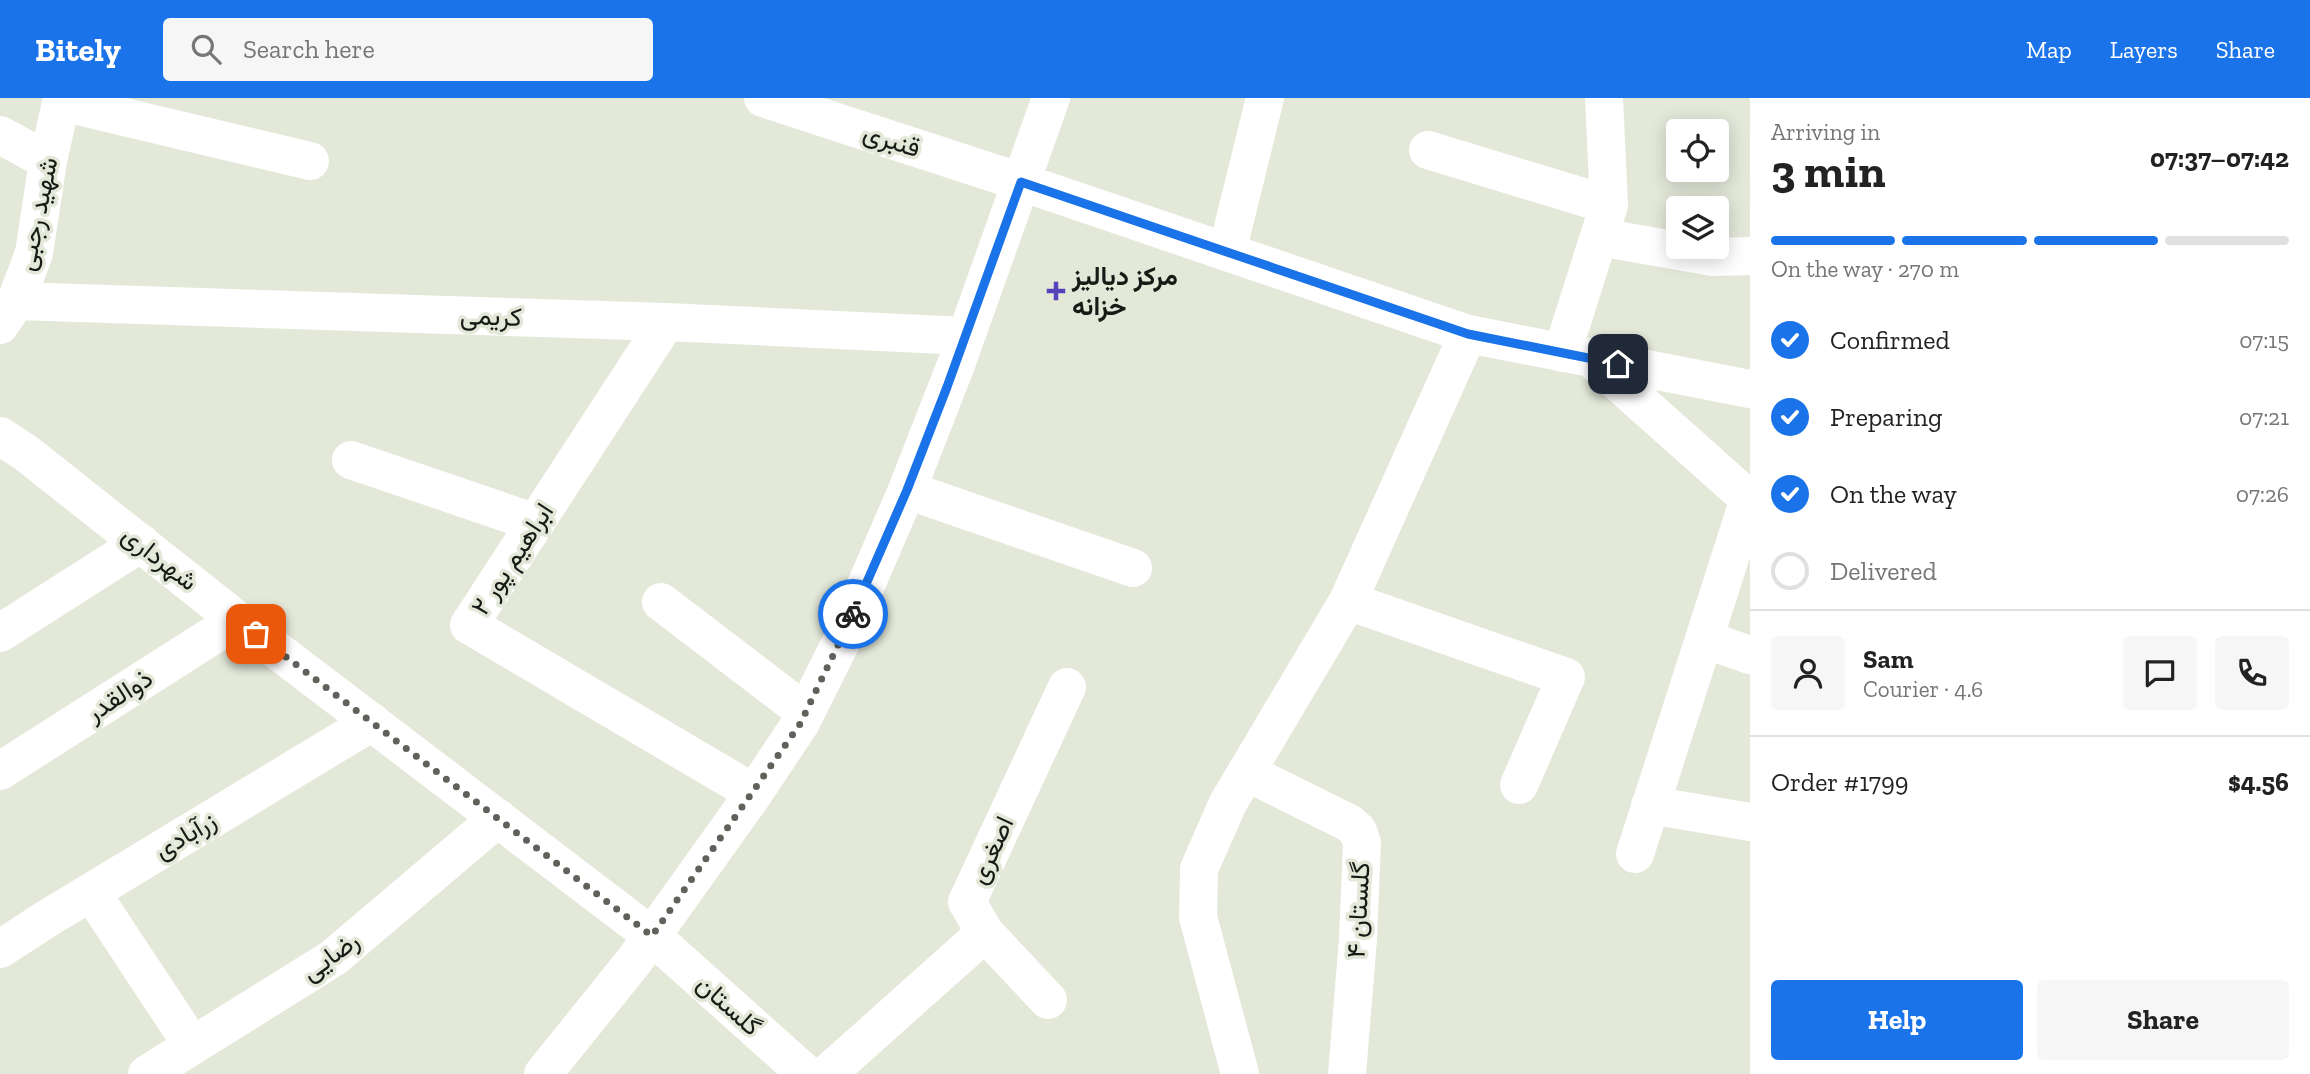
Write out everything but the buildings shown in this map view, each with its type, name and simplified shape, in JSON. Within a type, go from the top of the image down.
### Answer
[{"type":"street","name":"قنبری","points":[[763,98],[1021,182],[1468,334],[1750,389]]},
{"type":"street","points":[[543,1074],[652,936],[800,724],[844,636],[907,490],[966,336],[1051,98]]},
{"type":"street","points":[[1227,252],[1265,98]]},
{"type":"street","points":[[1604,98],[1604,221],[1577,356],[1749,499],[1634,854]]},
{"type":"street","points":[[61,100],[310,161]]},
{"type":"street","name":"شهید رجبی","points":[[8,313],[34,253],[48,161],[61,100]]},
{"type":"street","points":[[0,135],[48,161]]},
{"type":"street","points":[[1428,150],[1604,221],[1713,257],[1750,256]]},
{"type":"street","name":"کریمی","points":[[8,313],[666,322],[966,336]]},
{"type":"street","name":"ابراهیم پور ۲","points":[[666,322],[469,625],[754,793]]},
{"type":"street","points":[[1240,1074],[1198,917],[1199,869],[1228,803],[1348,601],[1468,334]]},
{"type":"street","name":"شهرداری","points":[[9,453],[141,543],[237,620],[652,936]]},
{"type":"street","points":[[351,460],[536,523]]},
{"type":"street","points":[[907,490],[1133,568]]},
{"type":"street","points":[[0,633],[141,543]]},
{"type":"street","points":[[1348,601],[1566,677],[1519,785]]},
{"type":"street","points":[[661,602],[805,712]]},
{"type":"street","name":"ذوالقدر","points":[[0,771],[237,620]]},
{"type":"street","points":[[1704,639],[1750,655]]},
{"type":"street","name":"اصغری","points":[[985,933],[967,902],[1067,687]]},
{"type":"street","name":"زرآبادی","points":[[0,949],[372,722]]},
{"type":"street","name":"گلستان ۴","points":[[1246,772],[1349,823],[1358,831],[1362,843],[1358,939],[1347,1074]]},
{"type":"street","points":[[1650,805],[1750,822]]},
{"type":"street","name":"رضایی","points":[[147,1074],[333,958],[498,818]]},
{"type":"street","points":[[91,892],[192,1045]]},
{"type":"street","points":[[827,1074],[985,933],[1048,1000]]},
{"type":"street","name":"گلستان","points":[[652,936],[806,1074]]},
{"type":"way so far","points":[[256,634],[652,936],[800,724],[853,614]]},
{"type":"place","name":"مرکز دیالیز خزانه","points":[[1056,291]]},
{"type":"route","points":[[853,614],[907,490],[957,362],[1021,182],[1468,334],[1618,364]]}]
